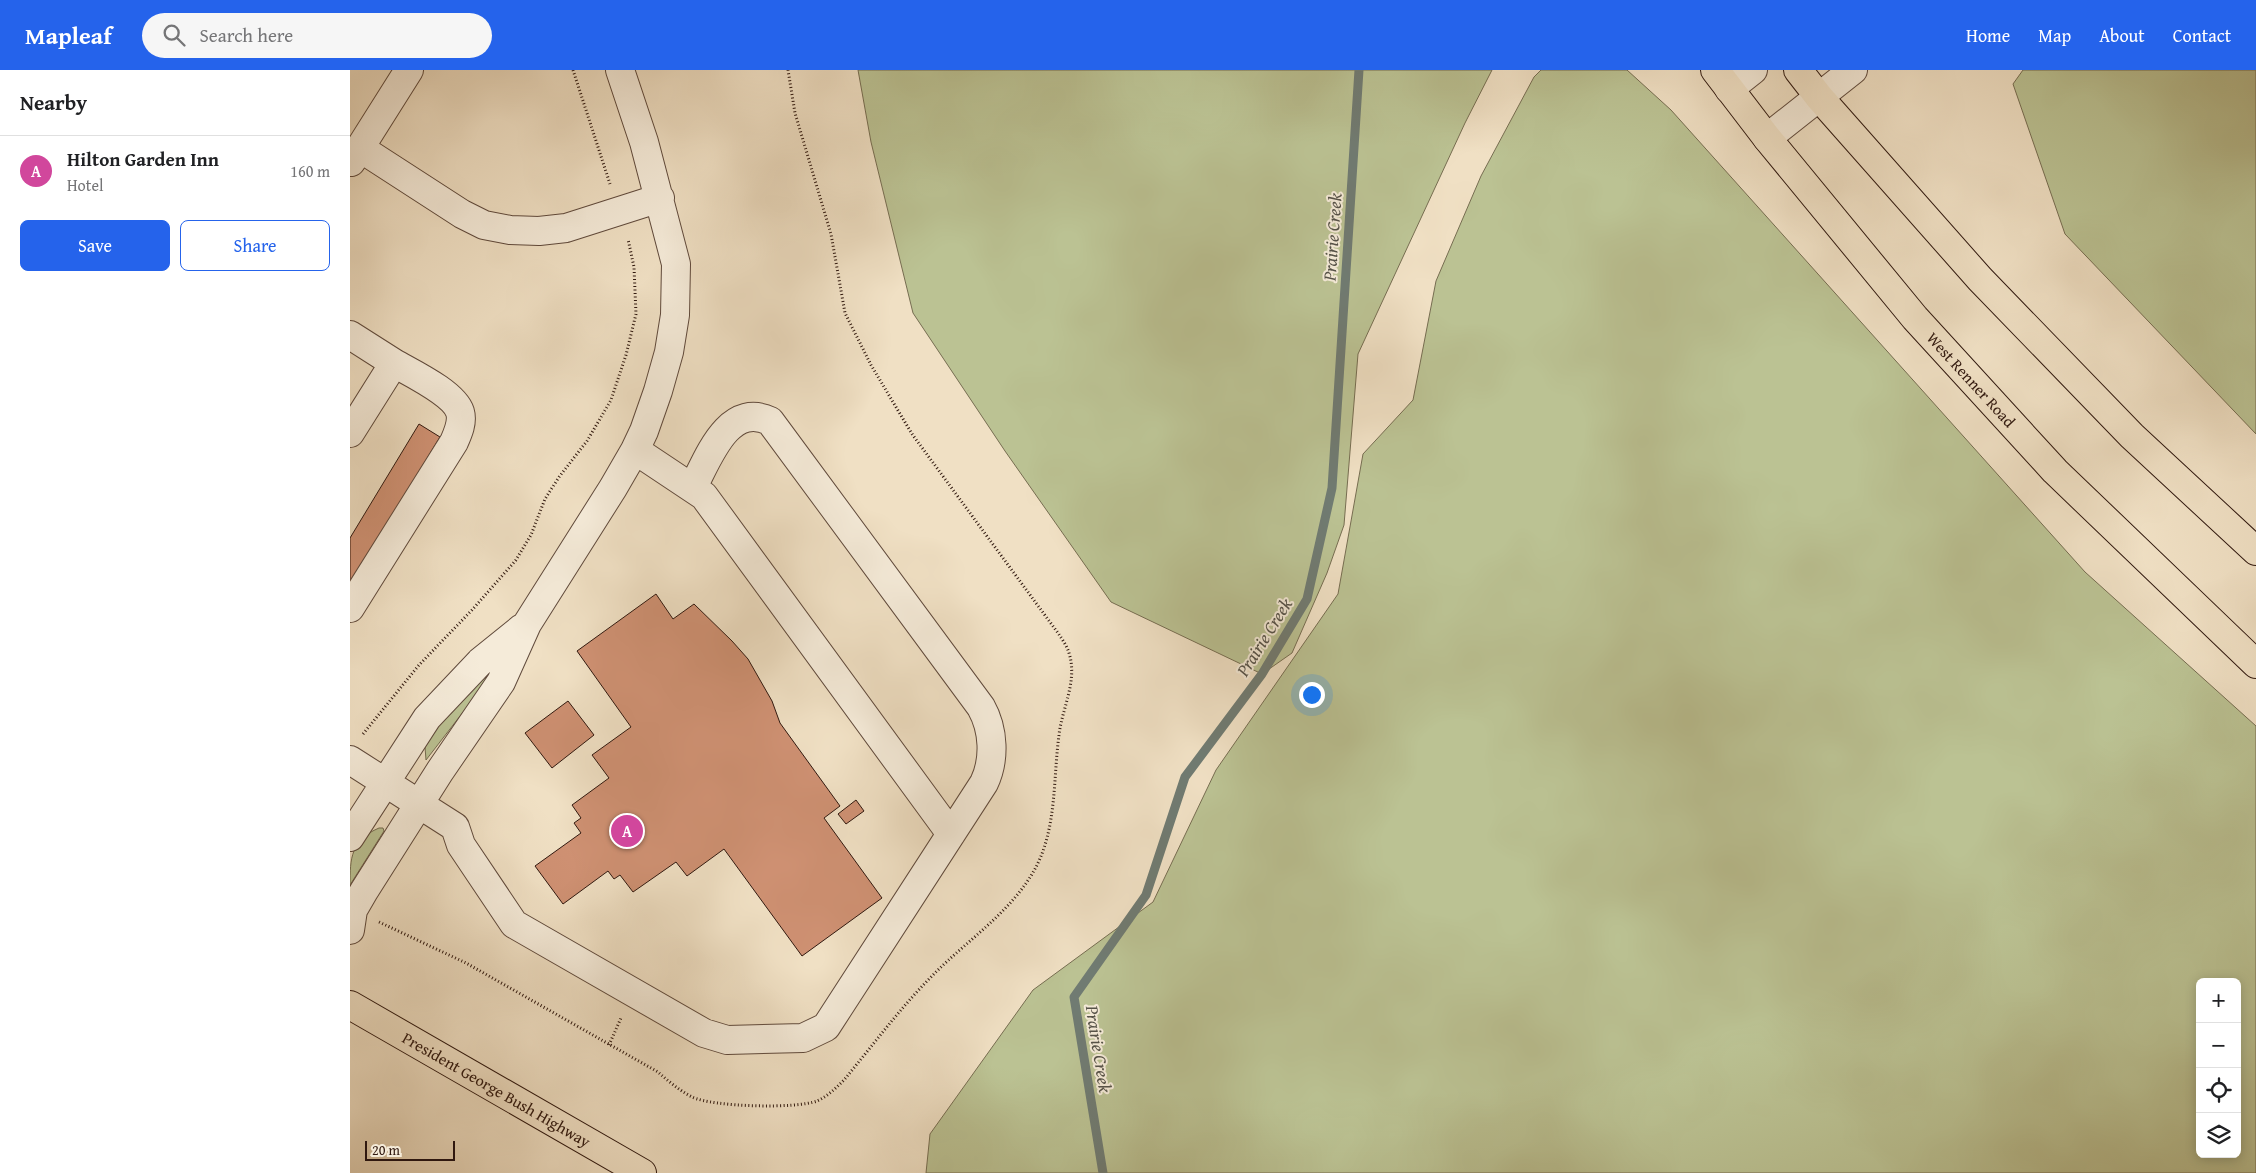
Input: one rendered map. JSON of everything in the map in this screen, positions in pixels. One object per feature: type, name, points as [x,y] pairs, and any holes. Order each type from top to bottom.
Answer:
[{"type":"main road","points":[[1798,70],[1819,97],[1980,279],[2132,436],[2256,551]]},
{"type":"main road","name":"West Renner Road","points":[[1722,80],[1767,138],[1915,318],[2055,471],[2256,664]]},
{"type":"main road","name":"President George Bush Highway","points":[[350,1005],[642,1173]]},
{"type":"street","points":[[409,70],[355,156],[462,214],[484,225],[510,230],[540,232],[566,228],[660,198]]},
{"type":"street","points":[[350,930],[357,903],[419,804],[500,682],[527,624],[613,488],[649,418],[663,377],[675,315],[676,264],[644,142],[620,70]]},
{"type":"street","points":[[1722,80],[1753,70]]},
{"type":"street","points":[[1767,138],[1853,70]]},
{"type":"street","points":[[350,335],[455,401],[461,413],[460,428],[454,442],[350,608]]},
{"type":"street","points":[[350,434],[394,363]]},
{"type":"street","points":[[355,749],[384,782],[455,828],[461,845],[514,924],[704,1033],[727,1040],[803,1038],[826,1027],[991,769],[989,720],[776,427],[762,417],[753,416],[741,418],[732,424],[722,435],[693,487]]},
{"type":"street","points":[[634,450],[704,496],[951,834]]},
{"type":"street","points":[[350,837],[418,730],[436,706],[480,662],[527,624]]},
{"type":"path","points":[[355,749],[419,665],[479,603],[516,560],[531,535],[545,499],[559,476],[587,441],[611,400],[626,355],[636,314],[634,267],[620,210],[573,70]]},
{"type":"path","points":[[378,921],[466,963],[658,1072],[693,1098],[716,1103],[758,1105],[798,1104],[817,1101]]},
{"type":"green space","points":[[858,70],[1492,70],[1465,123],[1358,354],[1344,525],[1327,573],[1292,653],[1262,674],[1111,602],[1005,451],[913,313],[871,142]]},
{"type":"green space","points":[[1541,70],[1627,70],[1671,110],[2085,572],[2256,726],[2256,1173],[926,1173],[930,1134],[1033,990],[1153,902],[1216,770],[1338,594],[1363,454],[1413,400],[1436,281],[1481,176],[1534,77]]},
{"type":"green space","points":[[2023,70],[2256,70],[2256,434],[2065,234],[2013,84]]},
{"type":"green space","points":[[486,673],[489,673],[491,676],[426,760],[425,747],[429,736]]},
{"type":"green space","points":[[379,828],[383,828],[384,831],[350,885],[354,851],[363,838]]},
{"type":"building","points":[[419,424],[440,437],[350,586],[350,538]]},
{"type":"building","points":[[656,594],[673,619],[694,604],[748,659],[772,701],[780,723],[840,806],[824,818],[882,898],[802,956],[724,849],[687,876],[676,862],[633,892],[620,875],[614,879],[608,871],[563,904],[535,866],[581,833],[574,823],[581,818],[572,805],[609,778],[592,755],[631,727],[577,651]]},
{"type":"building","points":[[568,701],[594,735],[552,768],[525,733]]},
{"type":"building","points":[[856,800],[864,811],[846,824],[838,814]]},
{"type":"waterway","name":"Prairie Creek","points":[[1103,1173],[1074,997],[1146,895],[1185,777],[1262,674],[1307,599],[1332,488],[1359,70]]},
{"type":"place","name":"Hilton Garden Inn","points":[[627,831]]}]
